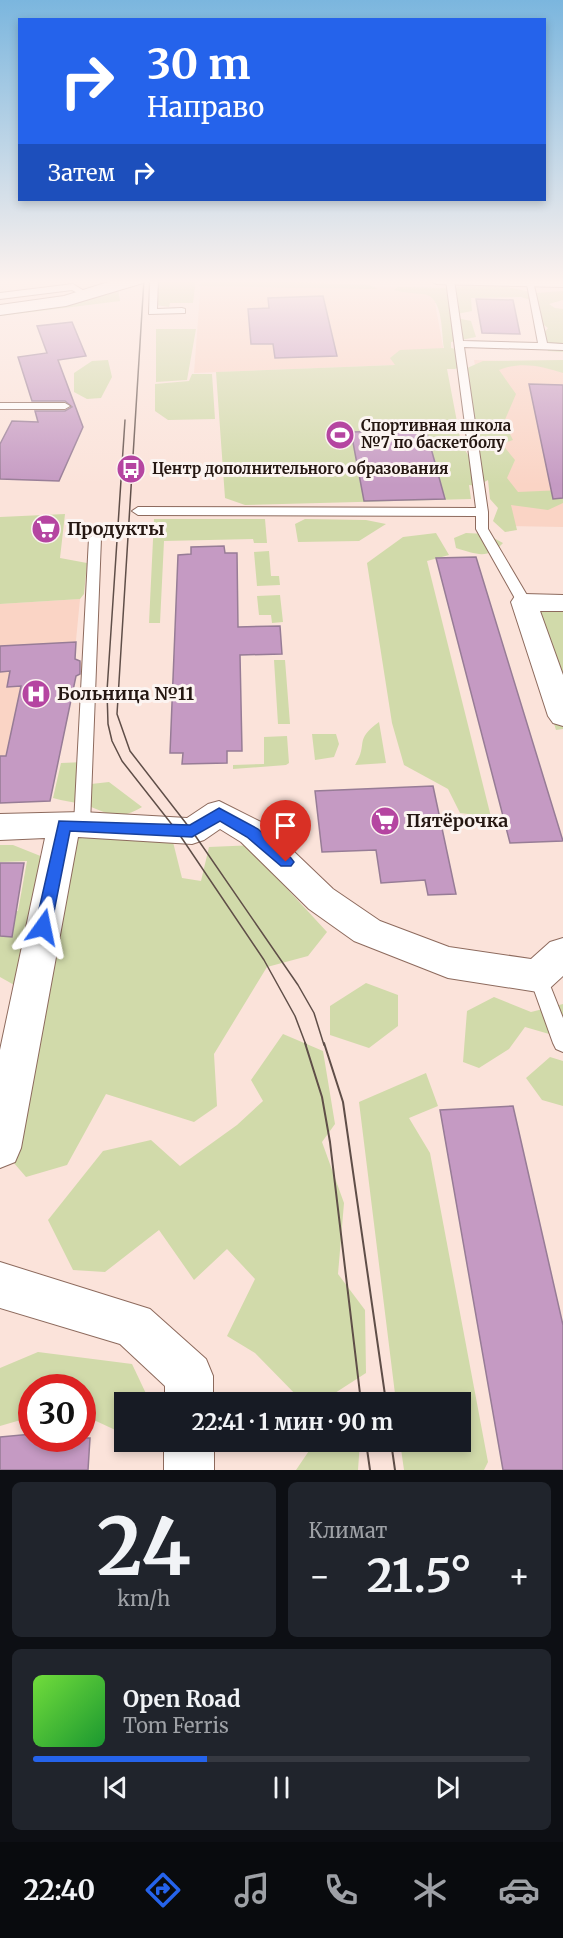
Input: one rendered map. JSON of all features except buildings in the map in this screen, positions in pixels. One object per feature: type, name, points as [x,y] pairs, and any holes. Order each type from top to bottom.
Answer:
[{"type":"street","points":[[563,603],[524,602],[563,716]]},
{"type":"street","points":[[0,827],[73,825],[192,831],[219,813],[253,833],[321,899],[367,931],[448,962],[538,976],[563,953]]},
{"type":"street","points":[[0,1148],[73,825]]},
{"type":"street","points":[[0,1285],[134,1325],[189,1376],[189,1392]]},
{"type":"street","points":[[189,1452],[189,1470]]},
{"type":"lane","points":[[459,348],[482,512],[482,529],[524,602]]},
{"type":"lane","points":[[0,406],[65,405]]},
{"type":"lane","points":[[138,512],[482,512]]},
{"type":"lane","points":[[73,825],[95,538]]},
{"type":"lane","points":[[538,976],[563,1043]]},
{"type":"shaded area","points":[[196,348],[443,348],[446,363],[194,373]]},
{"type":"shaded area","points":[[474,360],[563,363],[563,527],[507,526]]},
{"type":"shaded area","name":"Больница №11","points":[[80,599],[74,661],[84,663],[84,670],[74,675],[50,801],[0,803],[0,604]]},
{"type":"green space","points":[[156,348],[193,348],[187,380],[156,382]]},
{"type":"green space","name":"Спортивная школа №7 по баскетболу","points":[[444,348],[465,351],[466,364],[455,369],[447,369],[461,443],[468,455],[481,450],[465,369],[483,361],[563,360],[563,373],[531,366],[507,367],[499,370],[516,394],[504,422],[513,440],[502,444],[515,460],[507,478],[518,492],[563,490],[563,503],[548,510],[511,505],[517,530],[505,532],[493,521],[498,508],[490,499],[488,480],[477,486],[469,485],[471,499],[245,505],[225,498],[216,372],[395,365],[390,358],[400,350]]},
{"type":"green space","name":"Спортивная школа №7 по баскетболу","points":[[547,348],[563,348],[563,352],[548,351]]},
{"type":"green space","points":[[108,360],[112,377],[101,398],[87,399],[74,392],[74,373],[92,361]]},
{"type":"green space","points":[[192,374],[212,374],[215,419],[168,420],[155,411],[155,384],[189,381]]},
{"type":"green space","points":[[65,514],[60,558],[87,563],[84,594],[80,599],[0,604],[0,517]]},
{"type":"green space","points":[[154,519],[265,519],[267,543],[254,543],[253,539],[164,541],[160,623],[149,623]]},
{"type":"green space","points":[[305,519],[366,520],[386,524],[359,541],[298,542],[295,524]]},
{"type":"green space","points":[[436,533],[449,555],[427,561],[491,817],[460,813],[448,789],[404,765],[392,723],[367,563],[403,537]]},
{"type":"green space","points":[[466,533],[486,534],[503,543],[487,554],[476,554],[456,548],[454,538]]},
{"type":"green space","points":[[269,551],[271,576],[279,576],[280,585],[257,586],[254,552]]},
{"type":"green space","points":[[551,594],[563,598],[563,729],[556,730],[518,608]]},
{"type":"green space","points":[[280,595],[283,622],[272,623],[271,615],[259,615],[257,596]]},
{"type":"green space","points":[[274,660],[285,660],[290,724],[278,724]]},
{"type":"green space","points":[[379,722],[386,763],[355,765],[366,734]]},
{"type":"green space","points":[[312,734],[336,734],[339,744],[334,757],[315,760]]},
{"type":"green space","points":[[287,736],[289,763],[286,765],[233,769],[233,765],[264,764],[264,737]]},
{"type":"green space","points":[[85,762],[91,784],[109,782],[142,807],[119,816],[53,798],[61,763]]},
{"type":"green space","points":[[79,837],[173,842],[182,878],[201,881],[209,847],[259,845],[281,854],[279,880],[327,932],[308,956],[267,967],[214,1054],[217,1106],[194,1122],[106,1094],[67,1165],[26,1177],[1,1148],[16,986],[0,977],[0,913],[18,911],[27,861],[0,862],[0,845],[13,845],[53,861]]},
{"type":"green space","points":[[366,983],[398,995],[398,1026],[369,1048],[330,1035],[330,1006]]},
{"type":"green space","points":[[494,997],[531,1012],[563,1004],[563,1038],[525,1027],[509,1049],[479,1068],[463,1062],[467,1011]]},
{"type":"green space","points":[[283,1034],[323,1051],[335,1124],[322,1142],[344,1203],[338,1274],[365,1310],[366,1373],[337,1392],[293,1392],[255,1353],[227,1336],[255,1279],[227,1249],[194,1280],[159,1230],[105,1272],[73,1270],[48,1220],[103,1151],[151,1140],[180,1166],[237,1125],[263,1101],[251,1080]]},
{"type":"green space","points":[[550,1057],[563,1061],[563,1106],[542,1100],[526,1078]]},
{"type":"green space","points":[[426,1073],[438,1106],[409,1118],[430,1153],[488,1462],[484,1470],[404,1470],[401,1452],[471,1452],[471,1392],[395,1392],[359,1102]]},
{"type":"green space","points":[[38,1352],[132,1364],[145,1392],[114,1392],[114,1429],[96,1421],[96,1374],[18,1374],[18,1421],[0,1426],[0,1368]]},
{"type":"green space","points":[[308,1452],[359,1452],[358,1470],[296,1470]]},
{"type":"tram line","points":[[140,348],[117,714],[130,751],[192,831],[298,985],[314,1013],[324,1045]]},
{"type":"tram line","points":[[125,420],[107,691],[108,724],[112,741],[122,761],[177,831],[264,960],[295,1016],[306,1045]]},
{"type":"tram line","points":[[305,1043],[322,1097],[330,1142],[360,1392]]},
{"type":"tram line","points":[[324,1043],[343,1102],[385,1392]]},
{"type":"tram line","points":[[367,1452],[370,1470]]},
{"type":"tram line","points":[[392,1452],[395,1470]]},
{"type":"place","name":"Спортивная школа №7 по баскетболу","points":[[340,435]]},
{"type":"place","name":"Центр дополнительного образования","points":[[131,469]]},
{"type":"place","name":"Продукты","points":[[46,529]]},
{"type":"place","name":"Больница №11","points":[[36,694]]},
{"type":"place","name":"Пятёрочка","points":[[385,821]]},
{"type":"route","points":[[43,927],[64,825],[82,824],[192,831],[219,813],[253,833],[286,862]]}]
